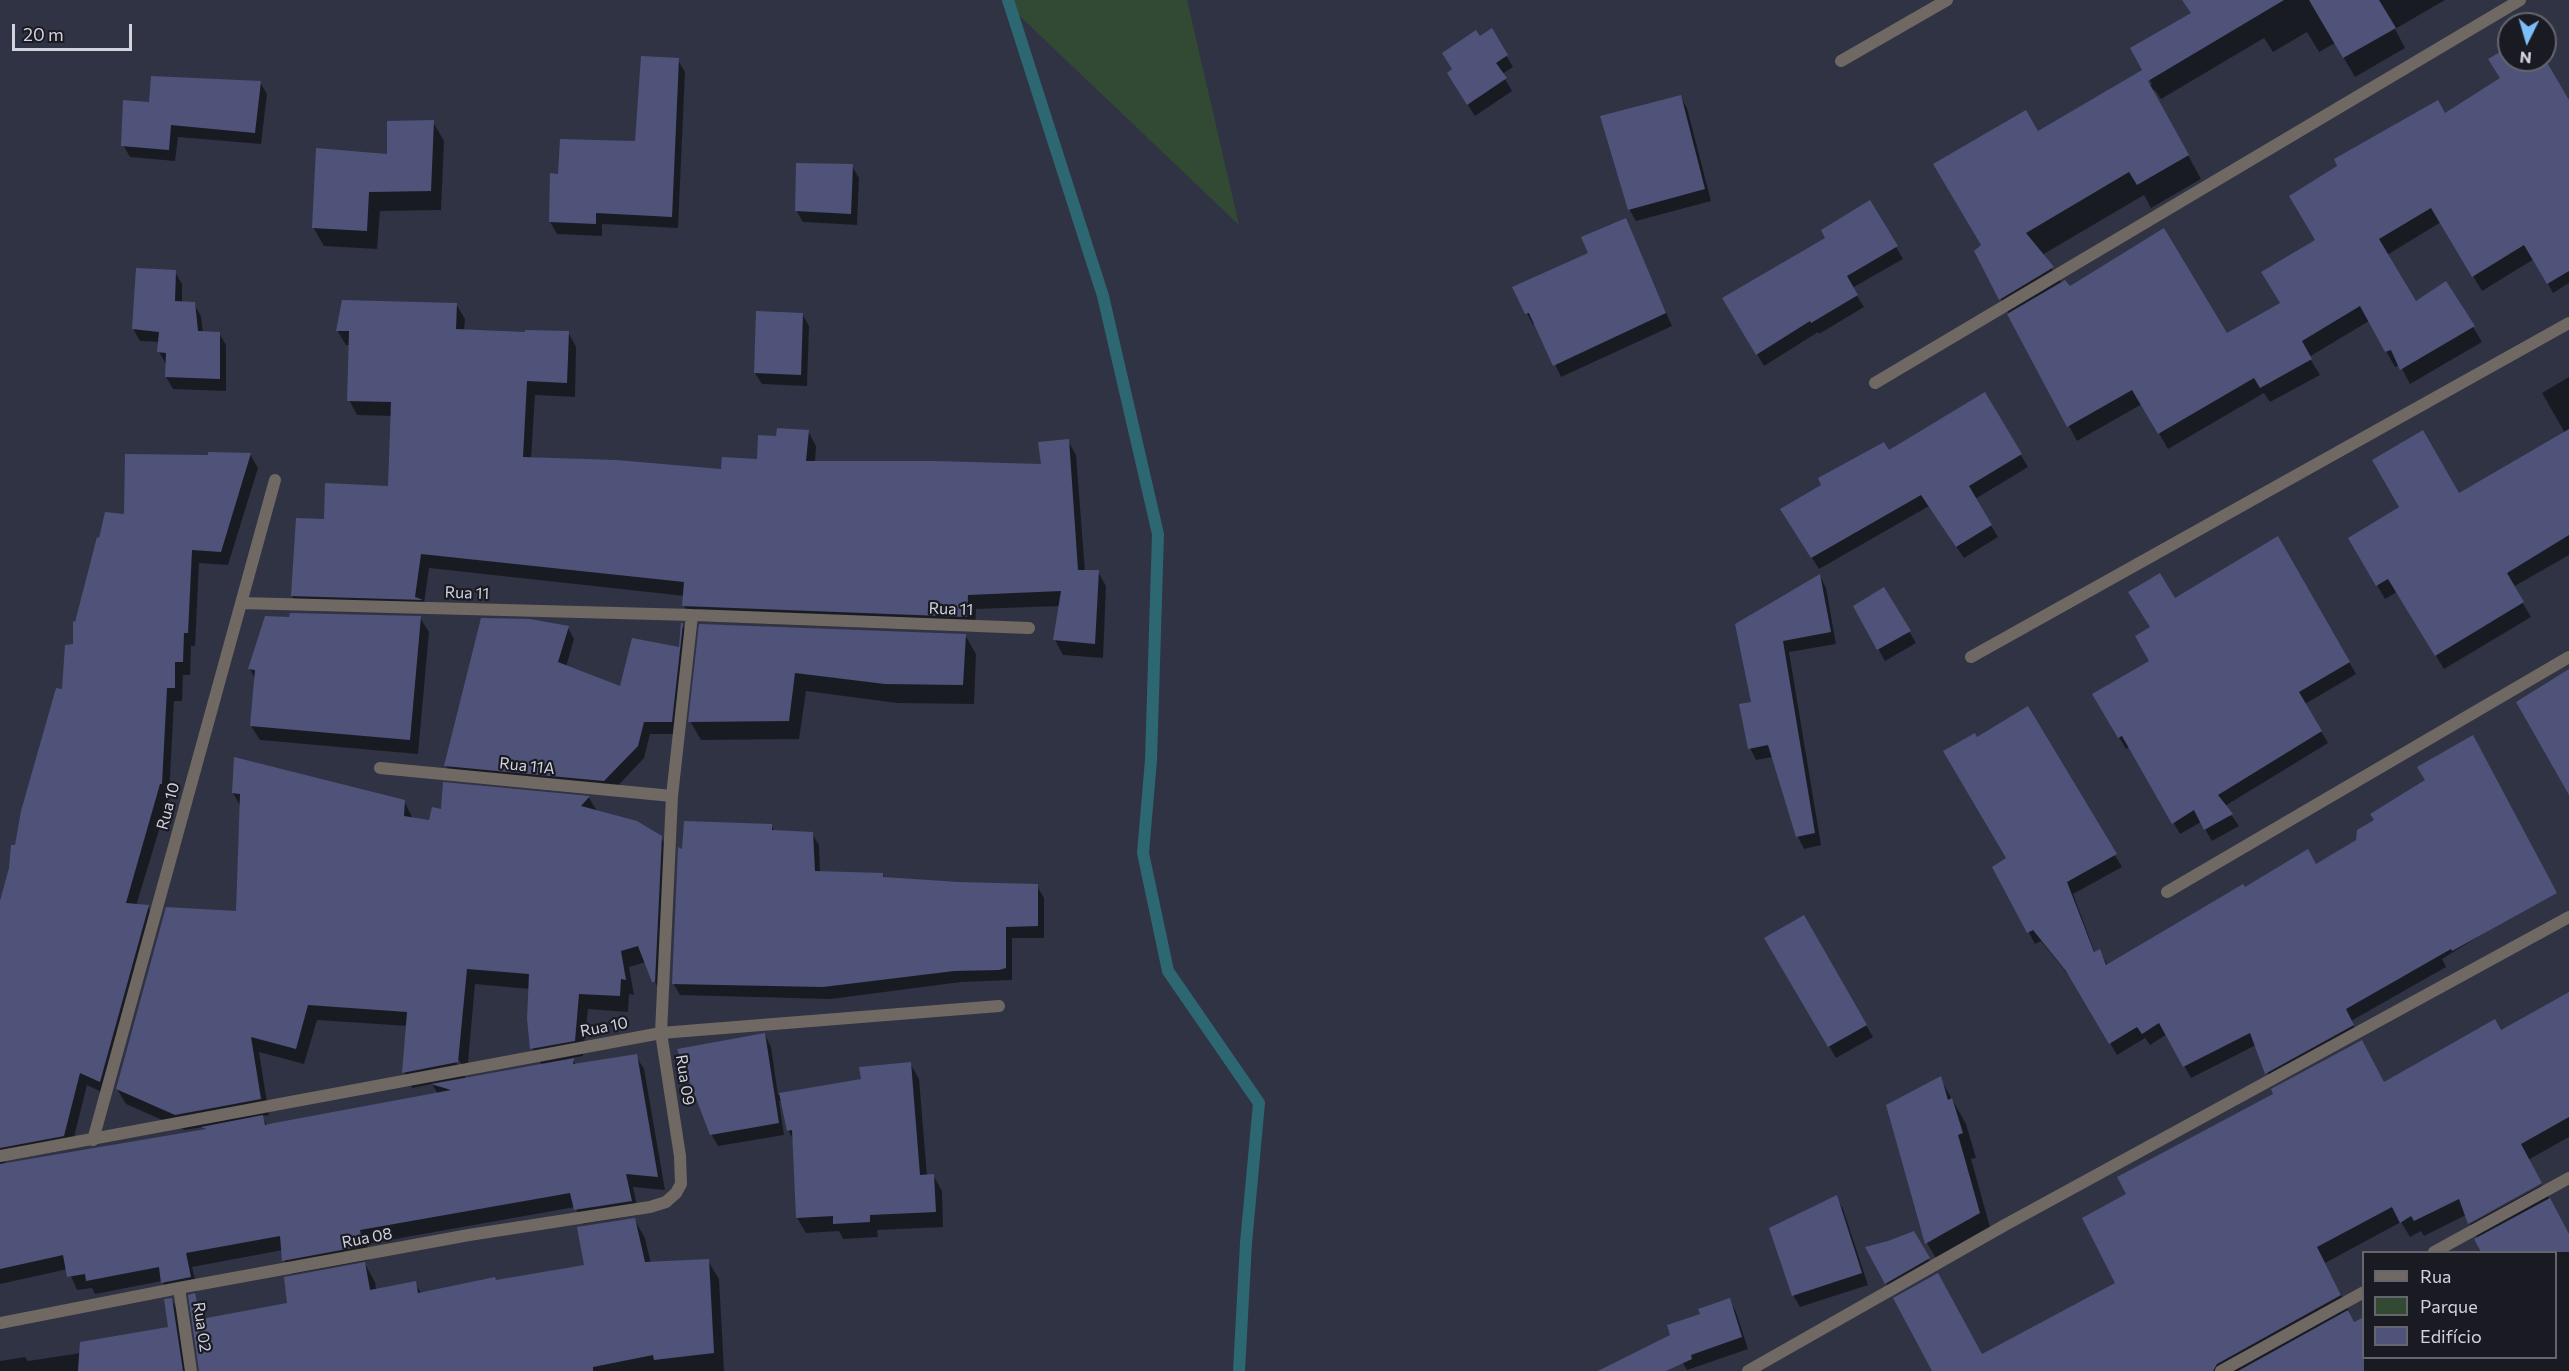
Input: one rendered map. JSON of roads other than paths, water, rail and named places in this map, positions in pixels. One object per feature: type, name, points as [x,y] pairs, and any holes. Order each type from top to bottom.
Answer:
[{"type":"street","points":[[1840,61],[1947,0]]},
{"type":"street","points":[[1875,383],[2520,0]]},
{"type":"street","points":[[1971,657],[2569,322]]},
{"type":"street","name":"Rua 10","points":[[93,1140],[275,480]]},
{"type":"street","name":"Rua 11","points":[[241,603],[692,615],[1029,628]]},
{"type":"street","points":[[661,1033],[672,796],[692,615]]},
{"type":"street","points":[[2167,892],[2569,657]]},
{"type":"street","name":"Rua 11A","points":[[380,768],[672,796]]},
{"type":"street","points":[[1748,1371],[2005,1225],[2569,917]]},
{"type":"street","name":"Rua 10","points":[[0,1156],[661,1033],[999,1006]]},
{"type":"street","name":"Rua 09","points":[[661,1033],[677,1133]]},
{"type":"street","name":"Rua 08","points":[[0,1323],[491,1231],[650,1207],[666,1202],[676,1193],[681,1184],[677,1133]]},
{"type":"street","points":[[2436,1251],[2569,1178]]},
{"type":"street","name":"Rua 02","points":[[179,1288],[191,1371]]},
{"type":"street","points":[[2221,1371],[2362,1293]]},
{"type":"waterway","points":[[1008,0],[1103,296],[1158,534],[1151,760],[1143,853],[1168,971],[1259,1103],[1246,1243],[1239,1371]]}]
